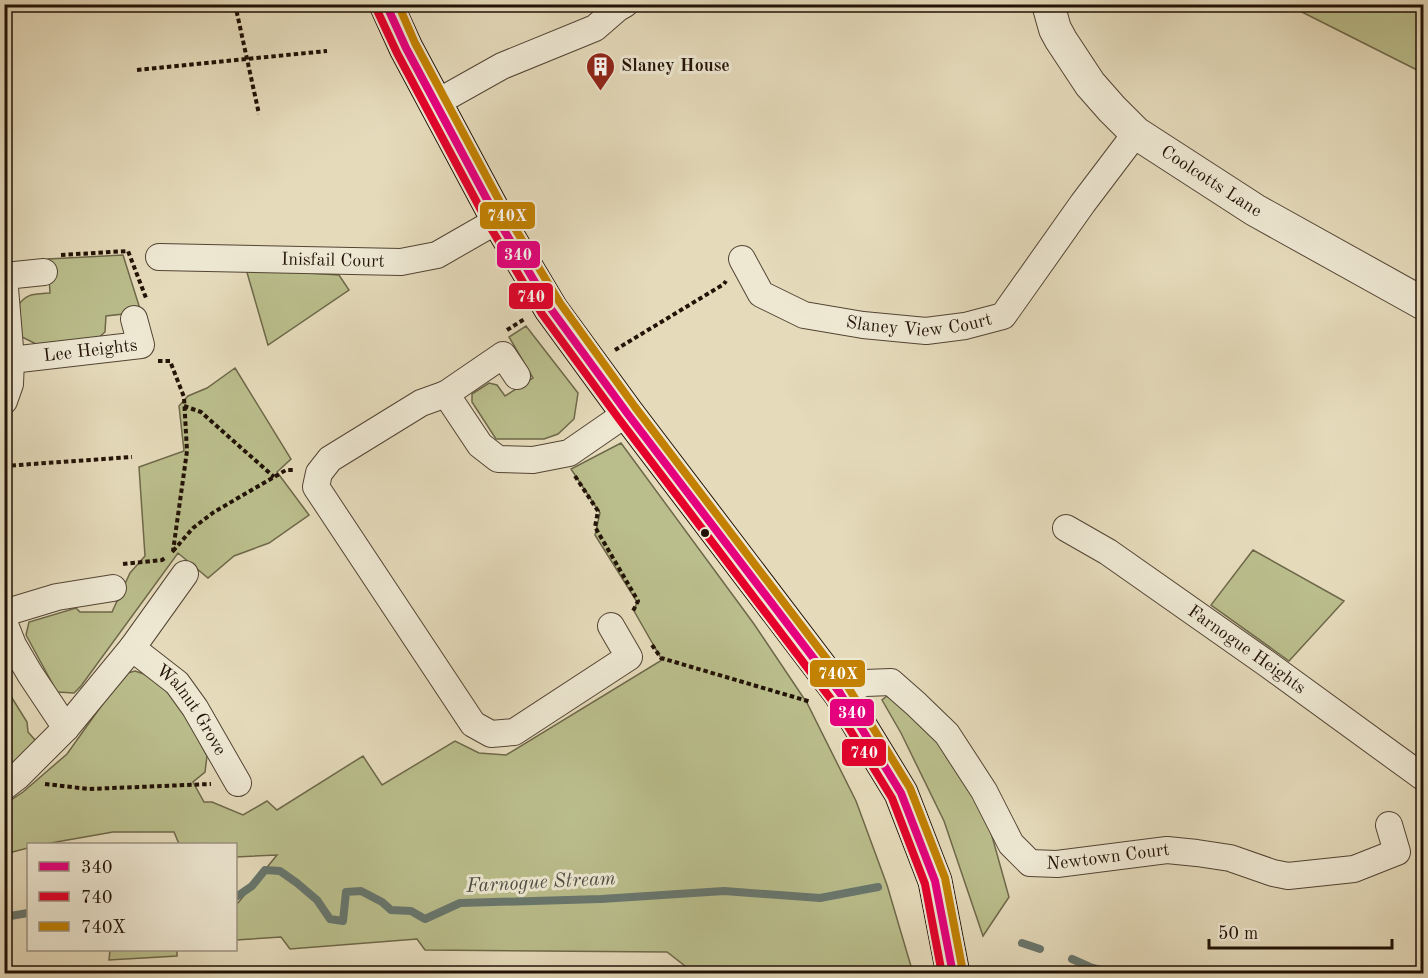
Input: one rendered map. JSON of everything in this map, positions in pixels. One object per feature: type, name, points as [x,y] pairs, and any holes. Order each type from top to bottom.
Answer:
[{"type":"main road","points":[[386,4],[406,48],[498,220],[551,309],[627,413],[840,693],[901,793],[935,881],[953,974]]},
{"type":"street","points":[[436,103],[502,66],[595,28],[625,4]]},
{"type":"street","name":"Coolcotts Lane","points":[[1048,4],[1055,29],[1090,84],[1136,133],[1255,210],[1424,304]]},
{"type":"street","name":"Slaney View Court","points":[[742,259],[761,294],[804,315],[863,326],[926,331],[965,326],[1003,316],[1136,133]]},
{"type":"street","name":"Inisfail Court","points":[[159,257],[401,262],[437,255],[498,220]]},
{"type":"street","points":[[4,401],[10,384],[11,360],[5,276],[44,272]]},
{"type":"street","name":"Lee Heights","points":[[11,360],[141,345],[141,312]]},
{"type":"street","points":[[517,376],[503,355],[446,394],[421,403],[330,459],[319,472],[316,487],[473,724],[490,734],[513,732],[629,657],[611,626]]},
{"type":"street","points":[[446,394],[480,444],[498,459],[532,460],[569,453],[627,413]]},
{"type":"street","name":"Farnogue Heights","points":[[1065,528],[1108,552],[1424,778]]},
{"type":"street","points":[[4,787],[27,768],[66,728],[132,648],[185,574]]},
{"type":"street","points":[[4,613],[57,597],[113,588]]},
{"type":"street","points":[[4,622],[13,645],[66,728]]},
{"type":"street","name":"Walnut Grove","points":[[132,648],[177,683],[195,708],[238,783]]},
{"type":"street","name":"Newtown Court","points":[[840,693],[865,683],[891,682],[916,704],[947,734],[984,791],[1011,844],[1030,863],[1056,864],[1167,850],[1230,858],[1288,876],[1354,869],[1397,852],[1389,825]]},
{"type":"path","points":[[235,4],[260,114]]},
{"type":"path","points":[[137,70],[327,51]]},
{"type":"path","points":[[44,272],[43,256],[128,251],[141,312]]},
{"type":"path","points":[[592,364],[724,284],[742,259]]},
{"type":"path","points":[[141,345],[148,362],[170,361]]},
{"type":"path","points":[[166,352],[184,397],[187,451],[172,551]]},
{"type":"path","points":[[184,406],[201,412],[274,477]]},
{"type":"path","points":[[569,453],[570,469],[598,511],[595,527],[638,601],[632,612],[638,621]]},
{"type":"path","points":[[4,466],[132,457]]},
{"type":"path","points":[[113,588],[112,565],[162,560],[193,528],[214,512],[286,470],[319,472]]},
{"type":"path","points":[[649,639],[661,657],[813,703],[840,693]]},
{"type":"path","points":[[27,768],[45,784],[89,789],[238,783]]},
{"type":"green space","points":[[1288,5],[1423,5],[1423,73]]},
{"type":"green space","points":[[123,255],[141,312],[106,316],[105,332],[96,340],[38,345],[22,337],[17,307],[27,297],[50,293],[48,259]]},
{"type":"green space","points":[[246,269],[339,275],[349,290],[268,345]]},
{"type":"green space","points":[[526,326],[578,393],[574,419],[558,434],[544,439],[496,439],[472,402],[472,394],[489,383],[497,385],[505,396],[533,378],[509,337]]},
{"type":"green space","points":[[235,368],[291,459],[277,472],[309,515],[269,543],[234,556],[208,578],[178,553],[81,686],[74,693],[57,692],[26,635],[29,622],[76,608],[80,612],[112,612],[130,573],[145,556],[139,467],[184,451],[179,406],[188,396],[207,388]]},
{"type":"green space","points":[[621,443],[754,624],[807,703],[856,801],[887,885],[913,973],[760,974],[689,969],[667,952],[425,950],[417,939],[290,949],[281,937],[237,940],[237,904],[277,855],[237,857],[237,843],[179,843],[174,832],[113,832],[51,843],[27,843],[27,848],[5,854],[5,804],[23,792],[67,754],[124,674],[135,671],[144,674],[162,686],[182,708],[207,756],[205,772],[193,782],[204,802],[212,802],[243,815],[267,801],[277,810],[363,756],[382,785],[455,741],[479,753],[506,755],[662,660],[634,611],[637,602],[595,535],[600,513],[571,469]]},
{"type":"green space","points":[[1253,550],[1344,601],[1289,661],[1211,605]]},
{"type":"green space","points":[[4,685],[27,722],[28,732],[36,741],[5,770]]},
{"type":"green space","points":[[887,696],[905,707],[934,734],[967,782],[990,829],[1009,897],[983,936],[944,821],[901,733],[882,700]]},
{"type":"green space","points":[[110,951],[177,951],[177,956],[109,960]]},
{"type":"waterway","name":"Farnogue Stream","points":[[237,896],[252,886],[265,870],[280,871],[317,900],[330,919],[343,921],[346,892],[361,891],[382,902],[391,910],[411,911],[425,919],[460,903],[601,899],[724,891],[820,898],[878,887]]},
{"type":"waterway","name":"Farnogue Stream","points":[[4,917],[27,913]]},
{"type":"waterway","name":"Farnogue Stream","points":[[1022,943],[1040,949]]},
{"type":"waterway","name":"Farnogue Stream","points":[[1072,959],[1090,967],[1117,974]]},
{"type":"transit line","name":"340","points":[[386,4],[406,48],[498,220],[551,309],[627,413],[840,693],[901,793],[935,881],[953,974]]},
{"type":"transit line","name":"740X","points":[[398,4],[415,43],[507,215],[560,303],[635,407],[848,687],[910,788],[945,878],[963,972]]},
{"type":"transit line","name":"740","points":[[376,8],[397,53],[489,225],[542,314],[831,699],[892,798],[925,884],[942,974]]},
{"type":"place","name":"Slaney House","points":[[600,92]]}]
